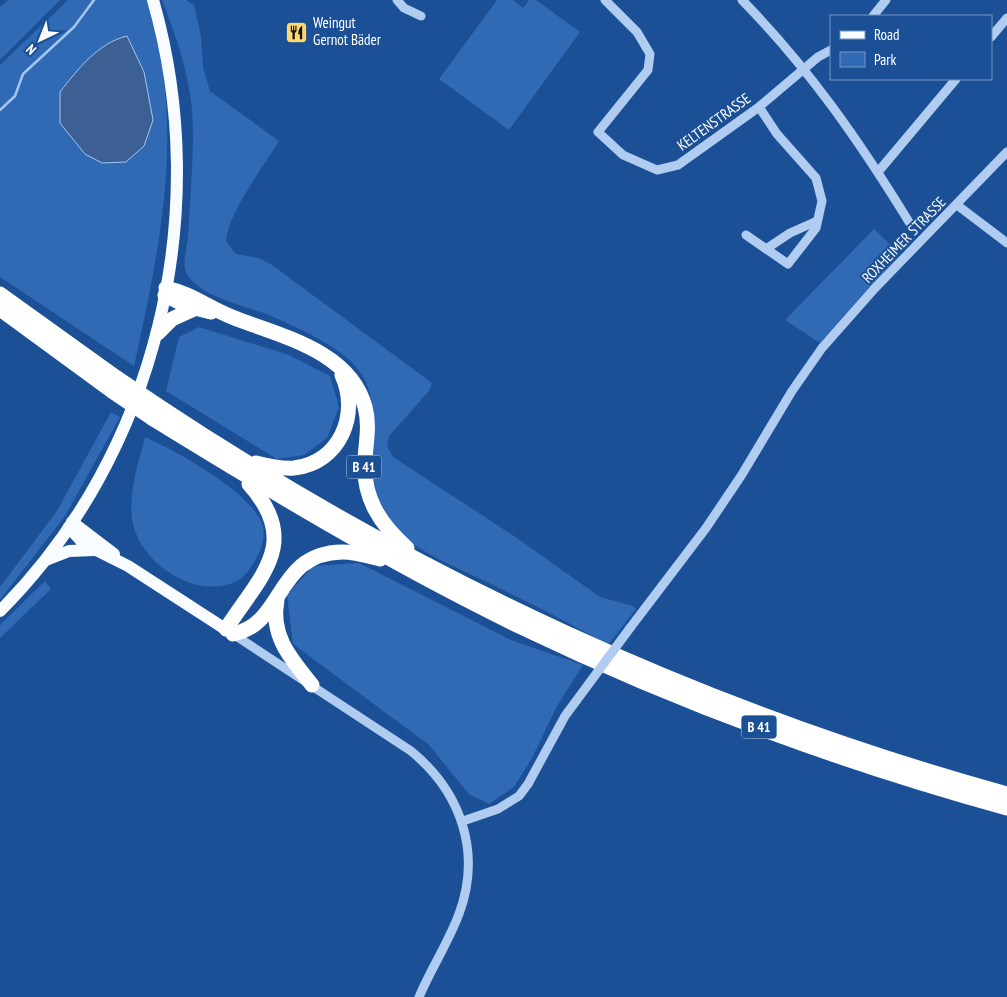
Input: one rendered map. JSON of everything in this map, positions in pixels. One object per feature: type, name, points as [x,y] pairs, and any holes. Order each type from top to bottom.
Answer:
[{"type":"highway","points":[[166,291],[194,309],[230,316]]},
{"type":"highway","points":[[166,291],[186,294],[230,316],[305,346],[330,360]]},
{"type":"highway","name":"B 41","points":[[0,294],[114,385]]},
{"type":"highway","name":"B 41","points":[[0,309],[155,412],[394,562],[519,626],[670,692],[852,761],[1007,808]]},
{"type":"highway","points":[[158,333],[172,319],[194,309]]},
{"type":"highway","name":"B 41","points":[[241,467],[295,468],[313,462],[335,445],[348,420],[349,402],[346,383],[330,360]]},
{"type":"highway","name":"B 41","points":[[330,360],[351,379],[364,404],[368,433],[364,475],[375,511],[393,535],[427,565]]},
{"type":"highway","name":"B 41","points":[[241,467],[427,565],[550,625],[679,681],[858,748],[1007,794]]},
{"type":"highway","name":"B 41","points":[[229,632],[266,569],[272,555],[275,540],[273,521],[266,505],[241,467]]},
{"type":"highway","name":"B 41","points":[[229,632],[247,631],[259,623],[294,572],[309,561],[325,555],[350,553],[394,562]]},
{"type":"highway","name":"B 41","points":[[279,593],[276,614],[279,636],[289,657],[312,685]]},
{"type":"main road","points":[[0,611],[46,560],[114,452],[142,385],[158,333],[173,245],[178,147],[175,104],[167,53],[155,6]]},
{"type":"main road","points":[[70,524],[79,539],[96,551],[128,566]]},
{"type":"main road","points":[[70,524],[128,566],[229,632]]},
{"type":"main road","points":[[46,560],[69,551],[96,551]]},
{"type":"street","points":[[397,0],[404,8],[421,16]]},
{"type":"street","name":"KELTENSTRASSE","points":[[605,0],[637,32],[650,54],[648,70],[598,132],[623,155],[657,170],[678,165],[759,107],[818,57],[830,51]]},
{"type":"street","points":[[742,0],[804,69],[842,118],[908,222]]},
{"type":"street","points":[[875,15],[886,0]]},
{"type":"street","points":[[992,36],[1007,18]]},
{"type":"street","points":[[878,172],[955,80]]},
{"type":"street","points":[[746,235],[788,264],[816,228],[822,201],[816,178],[777,134],[759,107]]},
{"type":"street","name":"ROXHEIMER STRASSE","points":[[463,822],[498,809],[519,796],[528,784],[565,716],[706,528],[741,476],[792,390],[822,348],[875,288],[1007,152]]},
{"type":"street","points":[[957,205],[1007,243]]},
{"type":"street","points":[[766,249],[790,233],[817,221]]},
{"type":"street","points":[[229,632],[420,758],[444,785],[463,822],[468,855],[464,897],[453,927],[419,997]]},
{"type":"green space","points":[[8,0],[60,0],[0,60],[0,7]]},
{"type":"green space","points":[[68,0],[147,0],[159,48],[165,88],[167,128],[163,208],[151,287],[134,366],[0,277],[0,65]]},
{"type":"green space","points":[[162,0],[186,0],[194,5],[201,36],[203,67],[210,91],[279,141],[256,176],[233,217],[226,241],[236,254],[259,258],[272,265],[432,383],[429,391],[389,436],[387,446],[393,457],[514,536],[600,597],[633,606],[636,609],[608,645],[579,628],[432,556],[405,538],[384,516],[375,497],[371,477],[373,414],[370,394],[362,375],[346,357],[320,339],[271,316],[224,300],[192,281],[184,265],[188,237],[191,184],[192,113],[184,64]]},
{"type":"green space","points":[[497,0],[513,0],[523,8],[529,0],[536,0],[580,32],[509,130],[439,79]]},
{"type":"green space","points":[[874,229],[900,254],[820,343],[785,320]]},
{"type":"green space","points":[[199,327],[289,355],[330,376],[339,407],[327,438],[304,455],[277,459],[166,391],[179,337]]},
{"type":"green space","points":[[111,412],[120,417],[65,516],[0,600],[0,587],[57,511]]},
{"type":"green space","points":[[145,437],[211,473],[243,498],[255,511],[263,528],[262,545],[250,568],[239,580],[219,586],[202,586],[186,581],[156,563],[145,550],[136,535],[131,508],[135,477]]},
{"type":"green space","points":[[359,563],[511,640],[583,665],[557,706],[532,758],[514,787],[489,804],[469,794],[429,745],[293,644],[287,595],[313,566]]},
{"type":"green space","points":[[45,581],[51,589],[0,638],[0,625]]},
{"type":"shaded area","points":[[127,36],[144,72],[153,120],[144,146],[126,162],[102,163],[85,154],[60,123],[60,92],[89,58],[107,44]]},
{"type":"waterway","points":[[0,110],[15,96],[23,74],[74,27],[94,0]]},
{"type":"place","name":"Weingut Gernot Bäder","points":[[297,32]]}]
